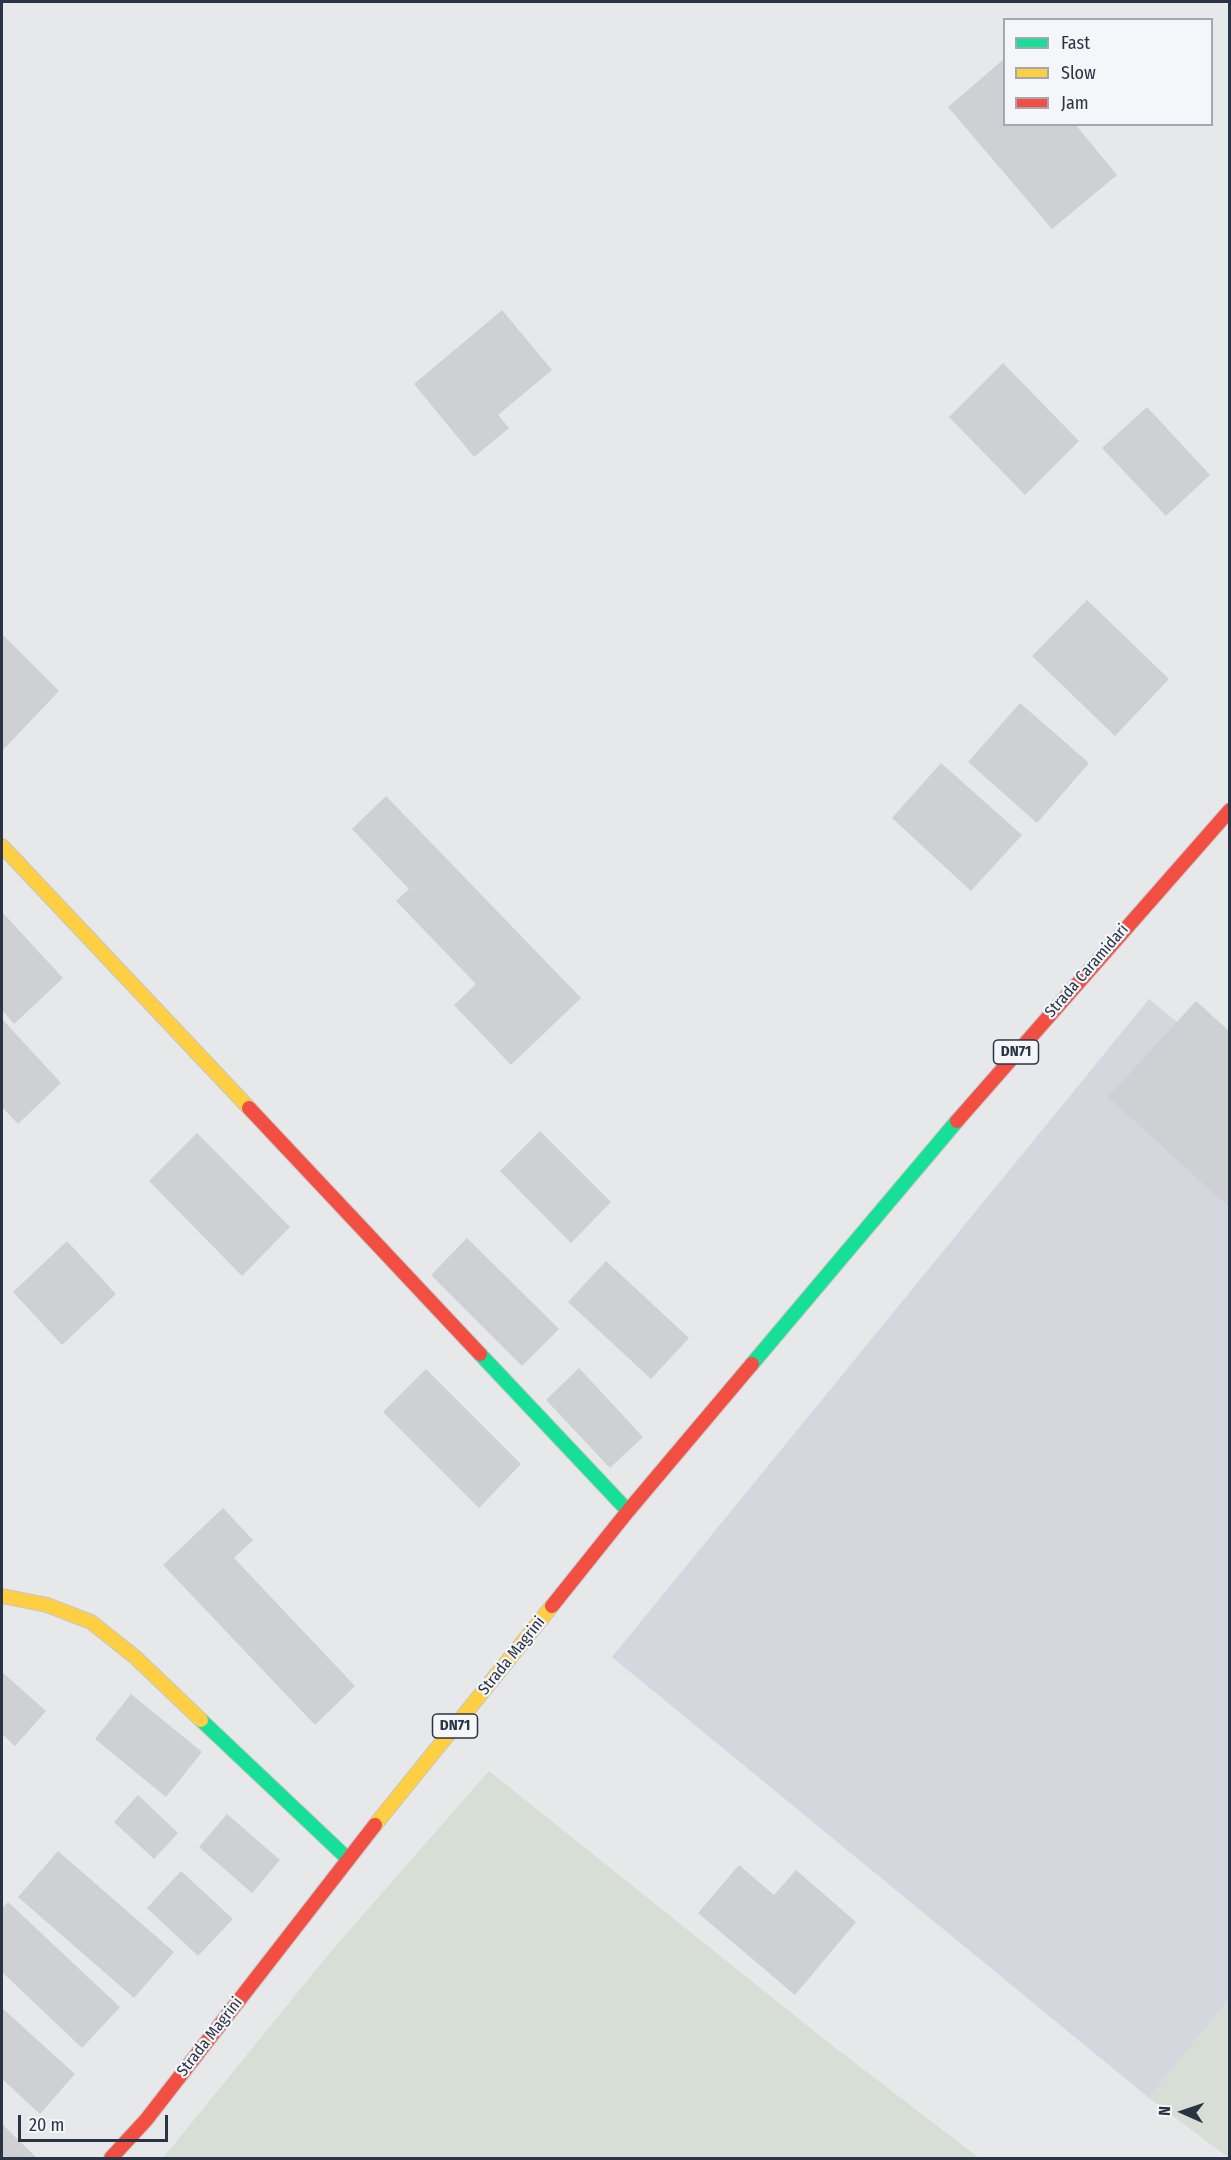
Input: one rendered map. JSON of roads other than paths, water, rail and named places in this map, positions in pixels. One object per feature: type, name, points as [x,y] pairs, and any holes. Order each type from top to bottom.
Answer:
[{"type":"main road","name":"Strada Caramidari","points":[[807,1298],[987,1086],[1230,810]]},
{"type":"main road","points":[[2,846],[628,1511]]},
{"type":"main road","name":"Strada Magrini","points":[[111,2158],[146,2120],[348,1859],[628,1511],[807,1298]]},
{"type":"main road","points":[[2,1596],[47,1605],[91,1622],[135,1657],[348,1859]]}]
